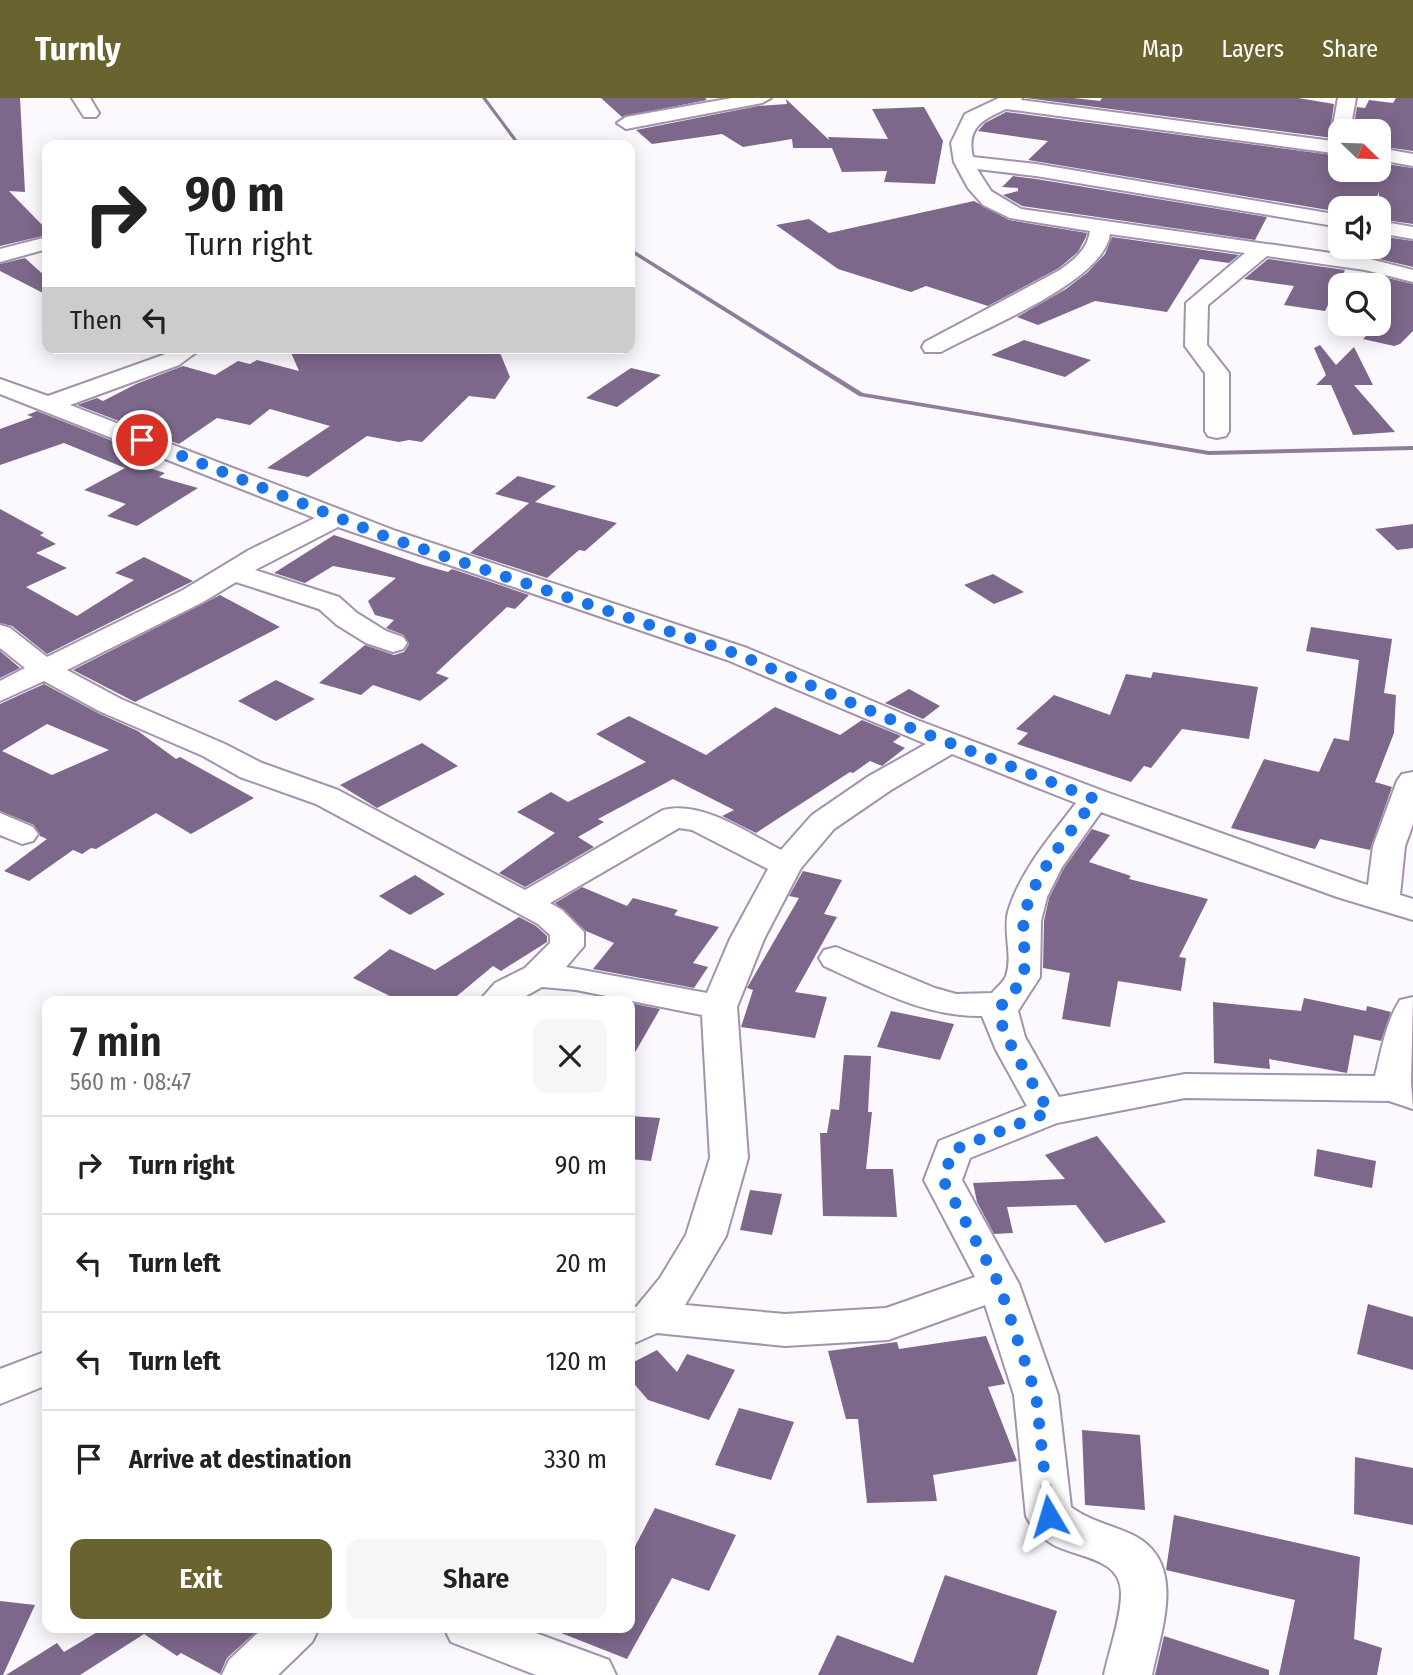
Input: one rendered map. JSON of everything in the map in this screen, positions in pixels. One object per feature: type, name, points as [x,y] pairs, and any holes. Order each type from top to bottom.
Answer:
[{"type":"street","points":[[626,123],[762,98]]},
{"type":"street","points":[[1341,119],[1343,99]]},
{"type":"street","points":[[1328,139],[1170,126],[1008,100],[972,118],[960,143],[970,180],[993,205],[1017,214],[1264,248],[1366,264],[1413,276]]},
{"type":"street","points":[[1170,126],[1178,107]]},
{"type":"street","points":[[1391,156],[1413,160]]},
{"type":"street","points":[[964,162],[1036,170],[1328,219]]},
{"type":"street","points":[[933,347],[953,334],[1012,308],[1078,267],[1097,246],[1101,225]]},
{"type":"street","points":[[1391,229],[1413,233]]},
{"type":"street","points":[[0,257],[42,244]]},
{"type":"street","points":[[1217,430],[1217,373],[1196,346],[1197,303],[1264,248]]},
{"type":"street","points":[[50,404],[181,354]]},
{"type":"street","points":[[0,386],[387,537],[737,654],[950,743],[1095,799],[1398,905],[1389,846],[1413,781]]},
{"type":"street","points":[[0,691],[193,596],[337,517]]},
{"type":"street","points":[[233,572],[329,603],[347,619],[376,637],[393,643]]},
{"type":"street","points":[[0,634],[45,670],[110,705],[214,750],[251,770],[327,797],[550,918],[566,932],[567,946],[537,976],[502,996]]},
{"type":"street","points":[[641,1323],[706,1236],[729,1158],[719,1007],[747,939],[786,865],[824,822],[880,783],[950,743]]},
{"type":"street","points":[[1049,1112],[1008,1036],[1000,1017],[1001,1004],[1020,985],[1023,975],[1025,913],[1047,864],[1095,799]]},
{"type":"street","points":[[526,903],[674,817],[702,823],[786,865]]},
{"type":"street","points":[[835,958],[924,997],[956,1005],[1001,1004]]},
{"type":"street","points":[[537,976],[576,979],[719,1007]]},
{"type":"street","points":[[1128,1675],[1144,1595],[1141,1569],[1119,1550],[1069,1531],[1049,1516],[1036,1395],[999,1284],[943,1180],[947,1163],[953,1150],[1049,1112],[1185,1086],[1402,1093],[1400,1045],[1413,1008]]},
{"type":"street","points":[[641,1323],[785,1330],[888,1324],[999,1284]]},
{"type":"street","points":[[0,1387],[42,1369]]},
{"type":"street","points":[[246,1675],[290,1633]]},
{"type":"street","points":[[481,1633],[592,1675]]},
{"type":"building","points":[[0,98],[20,98],[25,192],[9,191],[42,225],[42,236],[0,246]]},
{"type":"building","points":[[601,98],[705,98],[707,100],[622,117]]},
{"type":"building","points":[[1026,98],[1100,101],[1102,98],[1298,98],[1334,104],[1332,119],[1328,119],[1328,137]]},
{"type":"building","points":[[1396,98],[1413,98],[1413,151],[1391,148],[1391,119],[1355,119],[1357,107],[1365,108],[1369,100],[1393,103]]},
{"type":"building","points":[[786,99],[829,140],[828,137],[888,139],[872,109],[924,107],[943,141],[935,184],[884,182],[887,171],[842,172],[832,148],[793,148],[792,139],[743,147],[722,134],[652,144],[636,130],[758,106],[787,104]]},
{"type":"building","points":[[1006,112],[1328,154],[1328,182],[1391,182],[1391,165],[1413,168],[1413,224],[1391,221],[1391,196],[1379,196],[1379,192],[1377,196],[1328,196],[1328,210],[1028,160],[1048,141],[978,131],[985,123]]},
{"type":"building","points":[[1013,176],[1267,217],[1255,240],[1022,206],[1003,195],[1018,191],[1018,188],[1002,187]]},
{"type":"building","points":[[974,201],[1009,220],[1087,233],[1086,237],[1078,252],[1059,268],[988,306],[926,286],[911,292],[838,269],[776,225],[809,219],[829,233]]},
{"type":"building","points":[[1112,237],[1239,255],[1229,263],[1200,259],[1167,312],[1095,301],[1038,325],[1017,317],[1066,289],[1088,272],[1105,254]]},
{"type":"building","points":[[1391,238],[1413,241],[1413,267],[1379,259],[1391,259]]},
{"type":"building","points":[[25,258],[42,273],[42,292],[0,271],[0,264]]},
{"type":"building","points":[[1268,259],[1345,270],[1344,273],[1328,273],[1328,305],[1325,311],[1284,305],[1294,286],[1244,279]]},
{"type":"building","points":[[1391,279],[1413,284],[1413,331],[1400,344],[1394,346],[1363,339],[1366,336],[1391,336]]},
{"type":"building","points":[[1024,340],[1091,360],[1065,377],[991,355]]},
{"type":"building","points":[[1320,345],[1336,365],[1354,347],[1373,385],[1354,385],[1395,432],[1353,435],[1331,385],[1316,385],[1326,375],[1314,348]]},
{"type":"building","points":[[292,354],[500,354],[510,377],[495,399],[469,396],[422,442],[399,442],[367,436],[308,477],[267,468],[330,426],[270,409],[250,425],[217,418],[179,444],[77,405],[97,398],[103,401],[136,384],[183,366],[215,375],[238,361],[250,364],[257,360],[299,371]]},
{"type":"building","points":[[631,368],[661,375],[617,407],[586,398]]},
{"type":"building","points":[[37,411],[158,459],[146,467],[165,473],[159,477],[198,488],[137,526],[107,516],[126,504],[84,490],[125,468],[64,443],[0,465],[0,429],[33,417],[27,415]]},
{"type":"building","points":[[518,476],[556,486],[535,502],[617,523],[585,551],[579,550],[547,578],[470,553],[529,503],[495,494]]},
{"type":"building","points":[[0,509],[44,533],[40,535],[56,544],[36,553],[67,568],[26,587],[77,616],[134,580],[115,573],[144,557],[193,581],[47,654],[12,626],[0,623]]},
{"type":"building","points":[[1413,524],[1413,548],[1397,550],[1375,529]]},
{"type":"building","points":[[334,535],[423,565],[448,572],[452,569],[529,595],[515,609],[507,607],[436,673],[449,678],[420,701],[373,685],[361,695],[319,683],[365,645],[394,655],[404,652],[409,644],[404,635],[386,628],[394,620],[375,615],[368,601],[396,578],[333,566],[305,583],[274,573]]},
{"type":"building","points":[[993,574],[1024,592],[994,604],[964,585]]},
{"type":"building","points":[[220,595],[280,627],[135,702],[73,670]]},
{"type":"building","points":[[1311,627],[1392,639],[1384,693],[1396,695],[1394,733],[1375,782],[1392,787],[1370,850],[1320,839],[1315,849],[1231,828],[1264,759],[1319,772],[1334,738],[1349,741],[1359,660],[1306,651]]},
{"type":"building","points":[[0,651],[20,668],[0,678]]},
{"type":"building","points":[[1153,672],[1258,687],[1249,739],[1182,729],[1151,768],[1144,766],[1131,782],[1017,744],[1028,733],[1016,729],[1054,695],[1110,715],[1126,674],[1151,678]]},
{"type":"building","points":[[276,680],[315,699],[276,721],[238,701]]},
{"type":"building","points":[[44,684],[138,731],[176,759],[180,757],[254,798],[191,834],[156,813],[96,849],[91,848],[82,854],[73,850],[29,881],[4,871],[47,839],[40,836],[34,825],[0,811],[0,704]],"holes":[[[47,724],[109,750],[52,775],[2,751]]]},
{"type":"building","points":[[909,689],[940,706],[923,719],[885,703]]},
{"type":"building","points":[[775,707],[840,735],[862,720],[901,736],[893,742],[905,748],[882,766],[870,761],[853,773],[850,772],[756,833],[722,816],[734,810],[673,779],[598,819],[604,822],[578,837],[594,847],[525,887],[499,873],[555,833],[517,812],[551,792],[568,802],[646,762],[596,734],[629,716],[706,755]]},
{"type":"building","points":[[422,743],[458,766],[377,808],[340,785]]},
{"type":"building","points":[[1092,829],[1110,835],[1089,862],[1131,876],[1129,879],[1208,899],[1179,957],[1186,958],[1181,991],[1118,981],[1110,1027],[1062,1019],[1070,973],[1043,968],[1044,921],[1049,898],[1064,868]]},
{"type":"building","points":[[803,871],[842,880],[824,914],[837,917],[795,992],[827,997],[815,1038],[741,1027],[753,990],[747,988],[799,898],[789,896]]},
{"type":"building","points":[[415,875],[445,894],[410,915],[379,896]]},
{"type":"building","points":[[582,887],[627,906],[633,898],[678,910],[674,915],[719,927],[693,963],[708,967],[694,988],[593,969],[614,943],[586,931],[555,903]]},
{"type":"building","points":[[519,917],[547,936],[547,942],[501,971],[493,966],[457,996],[390,996],[353,978],[390,949],[435,970]]},
{"type":"building","points":[[1304,998],[1366,1011],[1367,1006],[1391,1012],[1381,1041],[1354,1035],[1347,1073],[1269,1059],[1270,1069],[1214,1063],[1213,1002],[1301,1011]]},
{"type":"building","points":[[635,1004],[660,1009],[635,1052]]},
{"type":"building","points":[[891,1011],[954,1024],[940,1060],[877,1047]]},
{"type":"building","points":[[844,1055],[871,1056],[868,1112],[872,1112],[866,1169],[893,1169],[897,1217],[823,1216],[820,1133],[827,1133],[831,1109],[839,1110]]},
{"type":"building","points":[[635,1116],[660,1118],[651,1161],[635,1159]]},
{"type":"building","points":[[1097,1136],[1166,1222],[1105,1243],[1076,1205],[1007,1207],[1013,1233],[994,1234],[977,1202],[973,1183],[1065,1179],[1045,1155]]},
{"type":"building","points":[[1317,1149],[1376,1161],[1372,1188],[1314,1176]]},
{"type":"building","points":[[750,1190],[782,1194],[772,1235],[740,1230]]},
{"type":"building","points":[[1368,1304],[1413,1317],[1413,1370],[1357,1354]]},
{"type":"building","points":[[986,1336],[1005,1384],[988,1387],[1017,1461],[933,1475],[937,1501],[867,1503],[858,1419],[846,1419],[828,1351],[897,1342],[899,1349]]},
{"type":"building","points":[[657,1350],[677,1372],[687,1354],[735,1370],[709,1420],[648,1400],[635,1385],[635,1361]]},
{"type":"building","points":[[739,1408],[794,1422],[771,1480],[715,1465]]},
{"type":"building","points":[[1082,1430],[1140,1435],[1145,1510],[1085,1505]]},
{"type":"building","points":[[1355,1457],[1413,1468],[1413,1525],[1354,1514]]},
{"type":"building","points":[[655,1508],[736,1535],[709,1591],[672,1578],[627,1659],[561,1633],[635,1633],[635,1546]]},
{"type":"building","points":[[1174,1515],[1360,1557],[1354,1639],[1382,1648],[1377,1675],[1279,1675],[1295,1600],[1166,1570]]},
{"type":"building","points":[[945,1575],[1057,1611],[1037,1675],[818,1675],[837,1635],[913,1663]]},
{"type":"building","points":[[0,1601],[35,1605],[3,1675],[0,1675]]},
{"type":"building","points":[[96,1633],[254,1633],[227,1658],[220,1674],[181,1653],[177,1656],[144,1634],[80,1675],[6,1675],[57,1643],[64,1652]]},
{"type":"building","points":[[1164,1636],[1269,1670],[1269,1675],[1155,1675]]},
{"type":"waterway","points":[[484,98],[515,140]]},
{"type":"waterway","points":[[635,253],[861,395],[1209,453],[1413,448]]},
{"type":"route","points":[[142,440],[387,537],[737,654],[906,726],[1095,799],[1047,864],[1025,913],[1023,975],[1020,985],[1001,1004],[1000,1017],[1008,1036],[1049,1112],[953,1150],[943,1180],[999,1284],[1036,1395],[1045,1502],[1049,1516]]}]
